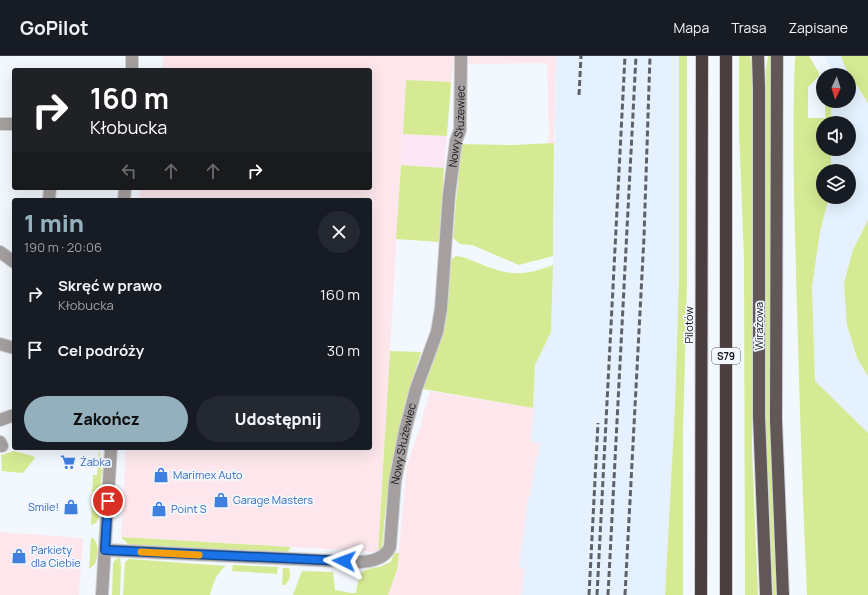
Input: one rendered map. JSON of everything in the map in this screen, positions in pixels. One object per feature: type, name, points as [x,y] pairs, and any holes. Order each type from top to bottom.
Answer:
[{"type":"highway","name":"Pilotów","points":[[700,592],[702,56]]},
{"type":"highway","name":"S79","points":[[726,56],[727,595]]},
{"type":"main road","name":"Wirażowa","points":[[758,56],[759,416],[766,595]]},
{"type":"main road","name":"Wirażowa","points":[[777,56],[776,420],[783,595]]},
{"type":"street","points":[[132,56],[132,68]]},
{"type":"street","name":"Nowy Służewiec","points":[[105,550],[357,562],[369,562],[379,558],[387,552],[390,547],[395,482],[405,431],[416,389],[437,332],[439,320],[449,195],[456,141],[460,130],[461,56]]},
{"type":"street","points":[[0,124],[12,124]]},
{"type":"street","points":[[0,252],[12,261]]},
{"type":"street","points":[[0,344],[12,347]]},
{"type":"street","points":[[0,420],[12,416]]},
{"type":"street","points":[[102,595],[111,450]]},
{"type":"shaded area","points":[[163,56],[455,56],[451,82],[406,80],[378,552],[121,537],[126,450],[372,450],[372,198],[140,198],[141,190],[372,190],[372,68],[162,68]]},
{"type":"shaded area","points":[[469,56],[556,56],[554,143],[547,144],[549,138],[547,63],[468,64]]},
{"type":"shaded area","points":[[556,56],[679,56],[679,276],[675,407],[665,595],[521,595],[525,568],[519,567],[527,508],[540,443],[531,442],[534,410],[535,365],[551,332]]},
{"type":"shaded area","points":[[824,56],[868,56],[868,433],[815,381],[812,287],[820,232],[827,204],[856,204],[856,164],[831,164],[831,156],[856,156],[856,116],[831,116],[831,108],[856,108],[856,68],[831,68]]},
{"type":"shaded area","points":[[403,134],[447,136],[444,168],[401,165]]},
{"type":"shaded area","points":[[430,391],[533,408],[534,410],[531,442],[540,443],[527,508],[519,567],[525,567],[521,595],[388,595],[397,570],[407,464],[420,427]]},
{"type":"shaded area","points":[[0,532],[83,538],[79,595],[0,595]]},
{"type":"green space","points":[[679,56],[687,56],[687,286],[683,430],[683,595],[665,595],[675,407],[679,276]]},
{"type":"green space","points":[[739,56],[750,56],[752,71],[752,451],[758,595],[745,595],[744,258],[739,131]]},
{"type":"green space","points":[[768,56],[770,56],[770,421],[776,595],[773,595],[766,427],[766,71]]},
{"type":"green space","points":[[809,56],[816,68],[816,79],[808,87],[808,118],[816,118],[816,156],[831,156],[831,164],[816,164],[816,204],[827,204],[820,232],[812,287],[815,381],[868,433],[868,595],[807,595],[794,191],[793,137],[795,57]]},
{"type":"green space","points":[[841,56],[868,56],[868,103],[856,84],[856,68],[846,68]]},
{"type":"green space","points":[[406,80],[451,82],[447,136],[403,134]]},
{"type":"green space","points":[[825,108],[831,108],[831,116],[825,116]]},
{"type":"green space","points":[[554,143],[553,256],[519,265],[472,245],[460,244],[453,238],[458,181],[459,144],[514,145]]},
{"type":"green space","points":[[401,165],[444,168],[439,242],[396,239]]},
{"type":"green space","points":[[868,220],[868,376],[857,358],[847,325],[844,283],[853,250]]},
{"type":"green space","points":[[456,256],[466,258],[493,269],[510,273],[526,273],[553,265],[551,332],[535,365],[533,408],[423,389],[441,340],[449,270],[452,259]]},
{"type":"green space","points":[[390,351],[421,352],[403,411],[386,504],[382,548],[378,552]]},
{"type":"green space","points":[[99,450],[102,465],[99,517],[96,523],[91,525],[93,475],[97,475]]},
{"type":"green space","points":[[14,451],[33,456],[35,458],[23,473],[2,471],[1,455]]},
{"type":"green space","points":[[91,537],[97,545],[97,557],[95,564],[89,569]]},
{"type":"green space","points":[[121,537],[291,547],[287,553],[127,546],[127,543]]},
{"type":"green space","points":[[394,553],[399,553],[397,570],[388,595],[293,595],[302,571],[333,572],[335,590],[356,593],[361,574],[364,571],[380,567],[391,562]]},
{"type":"green space","points":[[120,557],[120,595],[112,595],[113,564],[115,560]]},
{"type":"green space","points":[[129,559],[226,566],[217,576],[210,595],[123,595],[125,562]]},
{"type":"green space","points":[[233,565],[278,567],[277,574],[232,571]]},
{"type":"green space","points":[[283,568],[289,568],[290,572],[290,577],[285,585],[282,585]]},
{"type":"railway","points":[[579,95],[581,56]]},
{"type":"railway","points":[[597,595],[625,56]]},
{"type":"railway","points":[[608,595],[636,56]]},
{"type":"railway","points":[[625,595],[644,237],[650,56]]},
{"type":"railway","points":[[589,595],[598,423]]},
{"type":"slow traffic","points":[[141,552],[199,555]]},
{"type":"place","name":"Żabka","points":[[68,462]]},
{"type":"place","name":"Marimex Auto","points":[[161,475]]},
{"type":"place","name":"Garage Masters","points":[[221,500]]},
{"type":"place","name":"Smile!","points":[[71,507]]},
{"type":"place","name":"Point S","points":[[159,509]]},
{"type":"place","name":"Parkiety dla Ciebie","points":[[19,556]]},
{"type":"route","points":[[108,501],[105,550],[344,561]]}]
